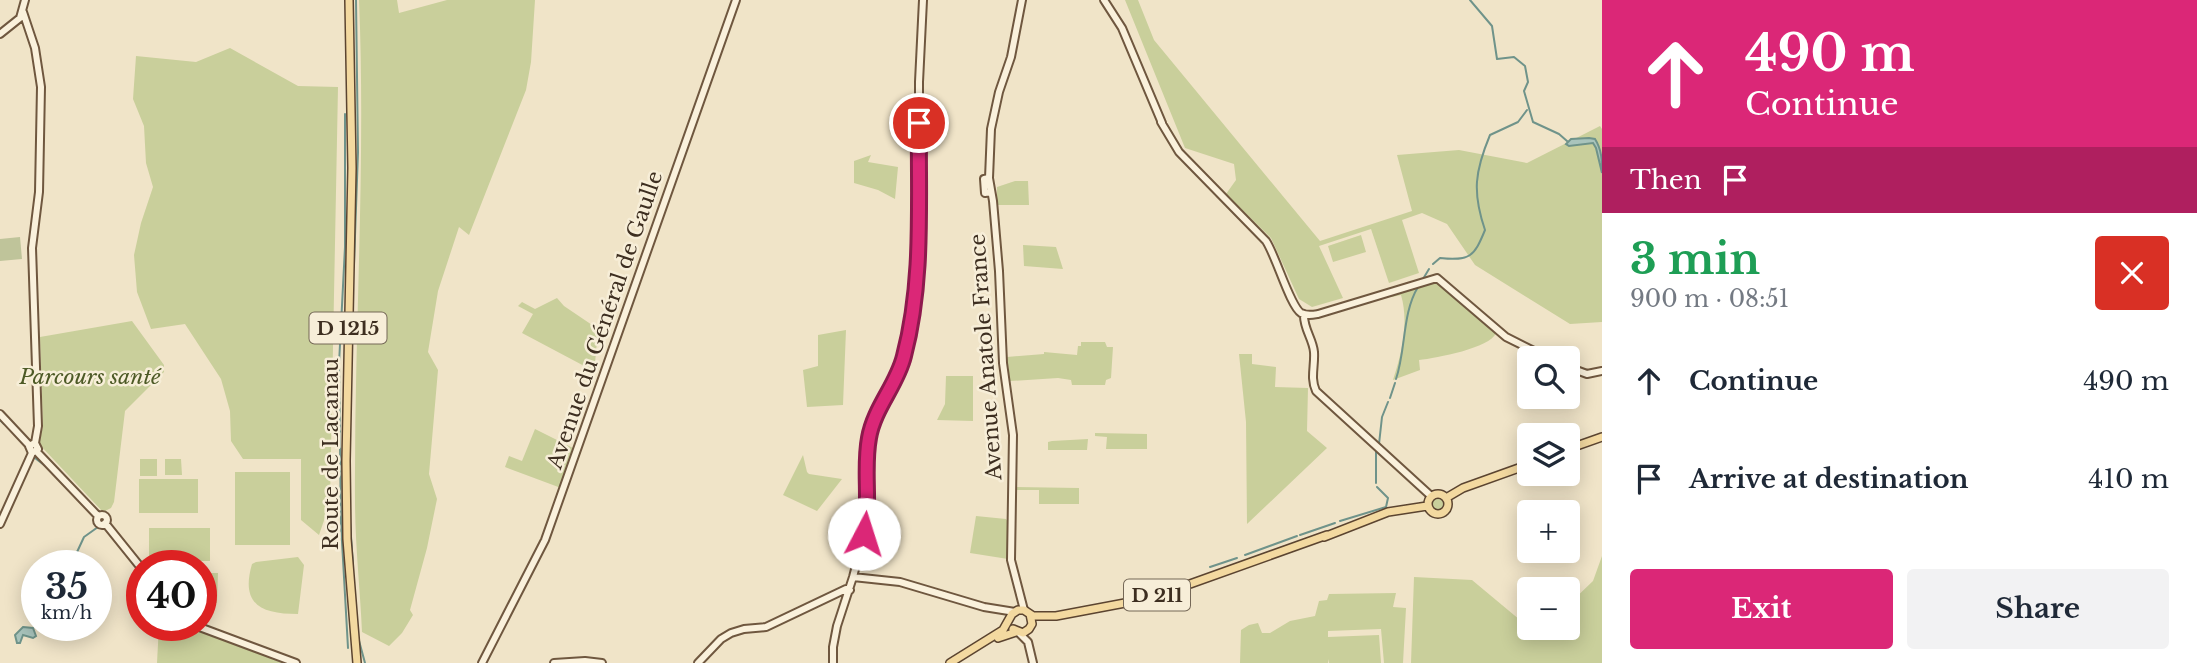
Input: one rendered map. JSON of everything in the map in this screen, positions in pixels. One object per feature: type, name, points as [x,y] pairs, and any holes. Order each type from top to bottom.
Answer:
[{"type":"main road","name":"Route de Lacanau","points":[[349,0],[352,167],[346,448],[347,539],[356,661]]},
{"type":"main road","points":[[1580,445],[1602,437]]},
{"type":"main road","points":[[1446,498],[1462,488],[1517,469]]},
{"type":"main road","points":[[1437,494],[1446,498],[1448,506],[1442,514],[1432,513],[1427,506],[1431,496],[1437,494]]},
{"type":"main road","name":"D 211","points":[[1030,628],[1056,616],[1157,594],[1388,512],[1427,506]]},
{"type":"main road","name":"D 211","points":[[1017,612],[1056,616]]},
{"type":"main road","points":[[956,663],[991,641],[1030,628],[1032,620],[1017,612]]},
{"type":"main road","points":[[1017,612],[1011,627],[1018,632]]},
{"type":"main road","points":[[950,663],[1003,630],[1017,612]]},
{"type":"street","points":[[0,34],[14,24],[23,12],[25,0]]},
{"type":"street","name":"Avenue du Général de Gaulle","points":[[482,663],[545,540],[736,0]]},
{"type":"street","points":[[833,663],[837,626],[850,590],[867,523],[869,438],[874,418],[904,357],[911,314],[919,250],[919,82],[923,0]]},
{"type":"street","name":"Avenue Anatole France","points":[[1017,612],[1011,560],[1013,435],[1003,363],[999,271],[991,192],[985,193],[983,190],[984,179],[989,178],[991,129],[999,92],[1014,48],[1022,0]]},
{"type":"street","points":[[1104,0],[1122,28],[1161,122],[1179,152],[1266,241],[1275,255],[1295,306],[1304,314],[1318,314],[1428,279],[1440,279],[1506,337],[1524,346]]},
{"type":"street","points":[[0,524],[33,448],[38,426],[32,248],[38,192],[41,87],[35,48],[23,12]]},
{"type":"street","points":[[1304,314],[1304,323],[1314,348],[1312,378],[1315,391],[1431,496]]},
{"type":"street","points":[[1580,371],[1587,374],[1602,371]]},
{"type":"street","points":[[0,414],[98,516],[98,523],[105,523],[127,550]]},
{"type":"street","points":[[853,577],[915,585],[972,604],[1017,612]]},
{"type":"street","points":[[700,662],[721,639],[732,632],[766,627],[846,589],[850,590]]},
{"type":"street","points":[[1030,628],[1034,663]]},
{"type":"street","points":[[1018,632],[1028,642],[1034,663]]},
{"type":"street","points":[[217,634],[296,663]]},
{"type":"street","name":"Avenue du Général de Gaulle","points":[[477,663],[491,645]]},
{"type":"street","points":[[554,663],[602,663]]},
{"type":"green space","points":[[359,0],[397,0],[399,13],[447,0],[535,0],[531,62],[526,90],[469,235],[459,227],[438,291],[428,352],[438,370],[429,474],[437,499],[410,610],[413,615],[402,633],[389,646],[362,632],[356,533],[355,437],[361,188]]},
{"type":"green space","points":[[1125,0],[1138,0],[1154,40],[1320,241],[1412,211],[1397,155],[1459,150],[1527,163],[1600,126],[1602,322],[1570,324],[1475,265],[1447,224],[1422,213],[1402,220],[1419,273],[1389,283],[1371,229],[1319,246],[1343,298],[1312,307],[1299,299],[1271,238],[1226,194],[1236,180],[1234,164],[1185,148]]},
{"type":"green space","points":[[230,48],[298,86],[338,87],[330,503],[319,535],[301,520],[301,459],[243,459],[231,441],[230,411],[221,379],[185,324],[151,329],[137,292],[134,255],[153,187],[146,163],[144,126],[133,99],[136,56],[196,62]]},
{"type":"green space","points":[[871,155],[868,162],[898,167],[895,199],[878,190],[854,183],[854,161]]},
{"type":"green space","points":[[1015,181],[1028,181],[1029,205],[997,205],[997,187]]},
{"type":"green space","points":[[1361,235],[1366,252],[1333,262],[1328,246]]},
{"type":"green space","points":[[20,237],[22,259],[0,261],[0,239]]},
{"type":"green space","points":[[1023,245],[1056,247],[1063,269],[1024,266]]},
{"type":"green space","points":[[1436,280],[1496,333],[1474,348],[1419,360],[1420,370],[1393,380],[1402,348],[1404,316],[1401,295],[1386,295]]},
{"type":"green space","points":[[557,298],[564,306],[598,329],[594,375],[588,377],[588,368],[522,333],[533,314],[518,306],[522,302],[535,309]]},
{"type":"green space","name":"Parcours santé","points":[[132,321],[164,365],[164,372],[125,411],[114,502],[111,508],[103,512],[39,444],[43,426],[40,337]]},
{"type":"green space","points":[[846,330],[843,405],[807,407],[803,370],[818,366],[818,335]]},
{"type":"green space","points":[[1081,342],[1105,342],[1107,347],[1113,347],[1111,378],[1106,380],[1105,385],[1072,385],[1071,380],[1058,378],[1010,381],[1007,357],[1044,352],[1077,355]]},
{"type":"green space","points":[[1239,354],[1252,354],[1252,364],[1276,367],[1275,387],[1308,388],[1307,431],[1327,448],[1247,524],[1246,422]]},
{"type":"green space","points":[[946,376],[973,376],[973,421],[937,420],[945,404]]},
{"type":"green space","points":[[535,429],[573,448],[561,488],[505,467],[509,456],[522,461]]},
{"type":"green space","points":[[1095,433],[1147,434],[1147,449],[1106,449],[1107,437],[1095,436]]},
{"type":"green space","points":[[1088,439],[1087,450],[1048,450],[1048,442]]},
{"type":"green space","points":[[803,455],[809,474],[842,479],[817,511],[783,495]]},
{"type":"green space","points":[[140,459],[157,459],[157,476],[140,476]]},
{"type":"green space","points":[[165,459],[181,459],[182,475],[165,475]]},
{"type":"green space","points":[[235,472],[290,472],[290,545],[235,545]]},
{"type":"green space","points":[[139,479],[198,479],[198,513],[139,513]]},
{"type":"green space","points":[[1016,487],[1079,488],[1079,504],[1039,504],[1039,490],[1016,490]]},
{"type":"green space","points":[[1438,496],[1444,498],[1444,510],[1438,512],[1432,510],[1430,504],[1432,498]]},
{"type":"green space","points":[[976,516],[1006,519],[1008,559],[970,553]]},
{"type":"green space","points":[[149,528],[210,528],[210,550],[149,550]]},
{"type":"green space","points":[[1602,556],[1602,663],[1411,663],[1414,577],[1472,580],[1517,618],[1517,640],[1580,640],[1580,593],[1593,581]]},
{"type":"green space","points":[[298,557],[304,565],[298,614],[274,612],[257,604],[249,589],[252,564]]},
{"type":"green space","points":[[1396,593],[1393,607],[1406,608],[1403,663],[1384,663],[1381,629],[1328,631],[1328,637],[1379,635],[1381,663],[1329,663],[1329,659],[1328,663],[1240,663],[1241,630],[1249,625],[1258,623],[1262,633],[1270,633],[1290,621],[1315,616],[1319,601],[1327,600],[1329,594]]},
{"type":"green space","points":[[217,637],[283,663],[157,663],[158,641],[217,641]]},
{"type":"water","points":[[1571,139],[1595,139],[1599,147],[1602,173],[1593,143],[1569,146],[1566,144]]},
{"type":"water","points":[[21,629],[20,643],[17,643],[15,635]]},
{"type":"waterway","points":[[354,264],[358,152],[356,0]]},
{"type":"waterway","points":[[1470,0],[1492,26],[1497,59],[1514,57],[1525,66],[1528,82],[1524,91],[1533,122],[1559,134],[1567,141]]},
{"type":"waterway","points":[[1433,264],[1440,258],[1465,258],[1478,246],[1485,230],[1477,193],[1478,171],[1485,148],[1490,135],[1518,122],[1527,110]]},
{"type":"waterway","points":[[345,114],[345,247],[339,364],[341,524],[348,648]]},
{"type":"waterway","points":[[1423,279],[1429,269]]},
{"type":"waterway","points":[[1396,379],[1409,308],[1418,287]]},
{"type":"waterway","points":[[1390,398],[1395,383]]},
{"type":"waterway","points":[[1379,444],[1382,417],[1388,402]]},
{"type":"waterway","points":[[0,420],[4,424]]},
{"type":"waterway","points":[[1376,449],[1376,483]]},
{"type":"waterway","points":[[350,455],[350,478]]},
{"type":"waterway","points":[[35,458],[48,468]]},
{"type":"waterway","points":[[1340,521],[1386,507],[1388,498],[1377,487]]},
{"type":"waterway","points":[[350,522],[353,565]]},
{"type":"waterway","points":[[1300,535],[1335,523]]},
{"type":"waterway","points":[[78,550],[84,537],[98,527]]},
{"type":"waterway","points":[[101,527],[108,531]]},
{"type":"waterway","points":[[1245,555],[1297,536]]},
{"type":"waterway","points":[[1210,567],[1237,558]]},
{"type":"waterway","points":[[358,637],[365,663]]},
{"type":"route","points":[[864,534],[867,523],[869,438],[874,418],[904,357],[916,286],[919,250],[919,123]]}]
